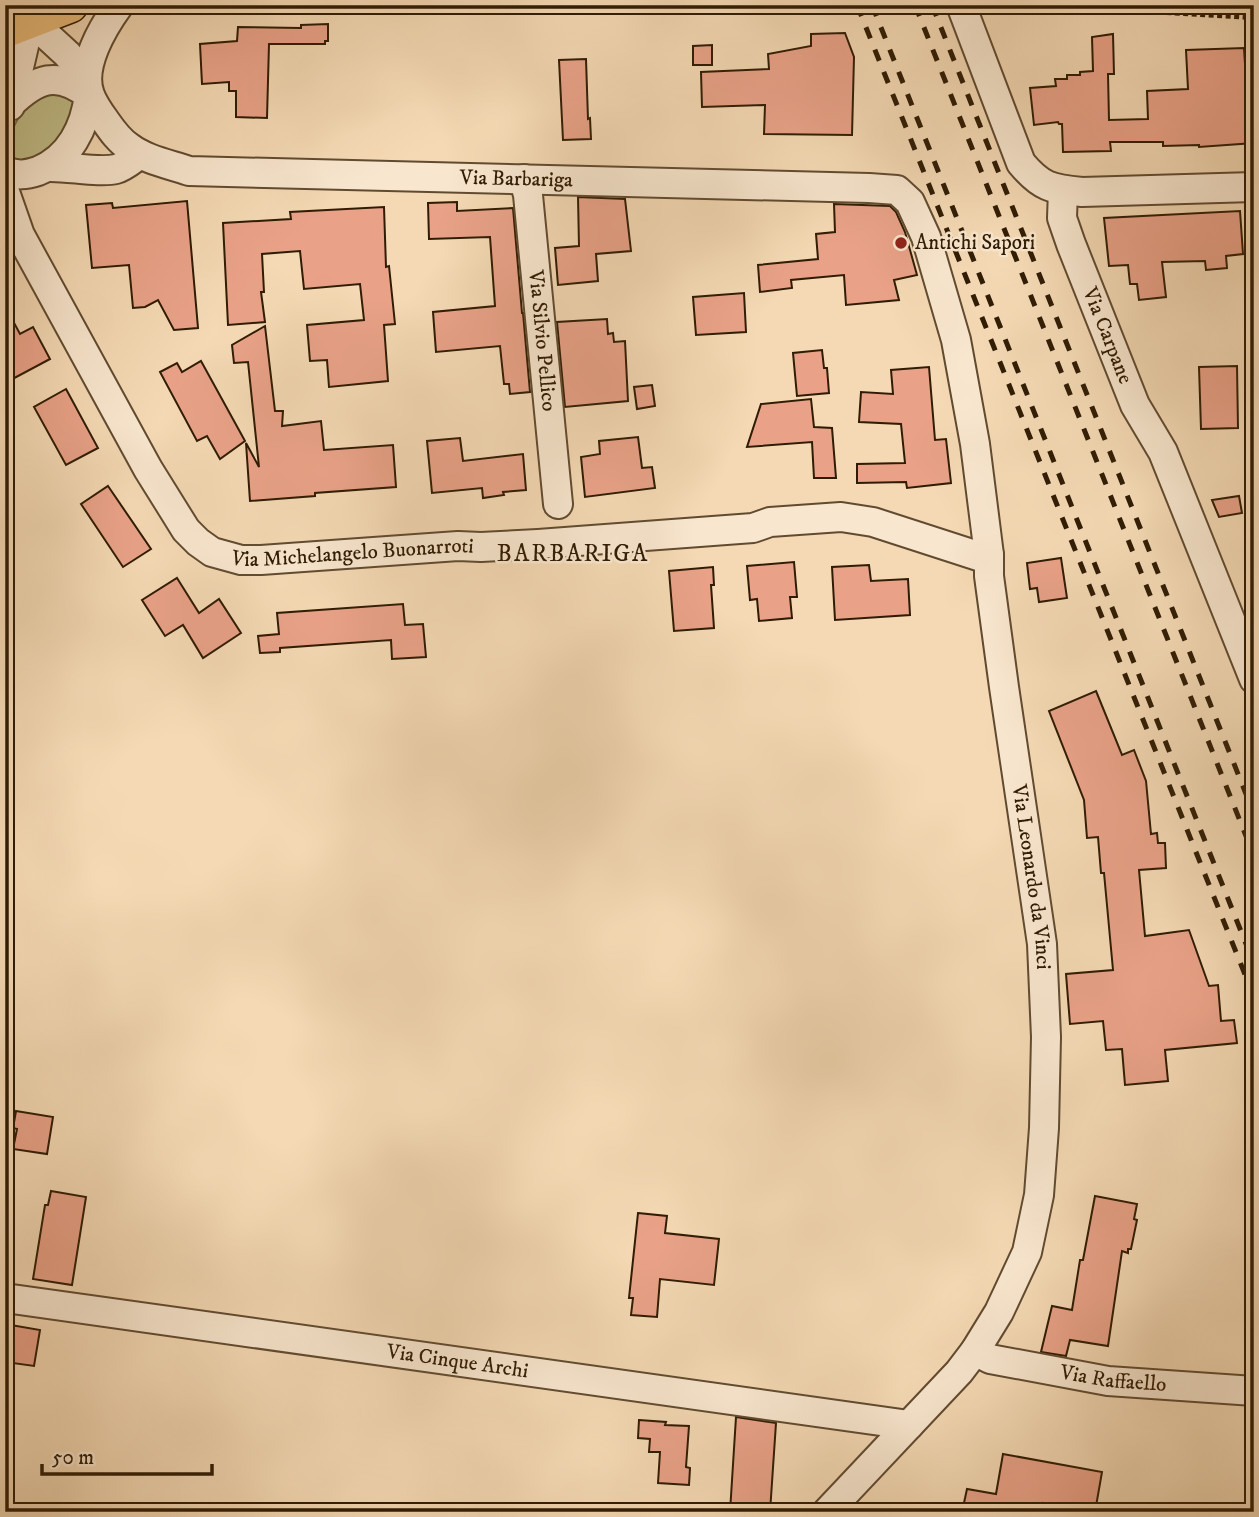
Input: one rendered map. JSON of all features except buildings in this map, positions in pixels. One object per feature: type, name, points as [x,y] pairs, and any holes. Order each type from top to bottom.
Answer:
[{"type":"main road","points":[[18,25],[70,5]]},
{"type":"street","points":[[5,171],[16,175],[30,174],[47,167],[73,143],[86,114],[88,86],[99,35],[119,5]]},
{"type":"street","points":[[962,8],[1021,163],[1040,183],[1082,192],[1254,187]]},
{"type":"street","name":"Via Barbariga","points":[[18,25],[67,54],[113,132],[127,146],[141,154],[189,171],[897,190]]},
{"type":"street","points":[[7,106],[18,25]]},
{"type":"street","points":[[7,106],[24,90],[43,81],[57,78],[79,87],[88,86]]},
{"type":"street","points":[[47,167],[107,170],[120,168],[141,154]]},
{"type":"street","name":"Via Silvio Pellico","points":[[524,179],[528,195],[558,504]]},
{"type":"street","name":"Via Leonardo da Vinci","points":[[827,1512],[958,1373],[999,1312],[1027,1252],[1039,1195],[1045,1115],[1046,1037],[1042,944],[989,576],[989,555],[975,444],[956,340],[926,237],[910,202],[897,190]]},
{"type":"street","name":"Via Carpane","points":[[1063,190],[1062,218],[1071,244],[1135,405],[1163,452],[1254,678]]},
{"type":"street","name":"Via Michelangelo Buonarroti","points":[[5,192],[20,235],[148,469],[186,530],[212,552],[241,560],[261,560],[458,546],[539,556],[603,552],[753,528],[771,522],[841,517],[873,522],[978,556],[989,555]]},
{"type":"street","name":"Via Cinque Archi","points":[[5,1298],[909,1425]]},
{"type":"street","name":"Via Raffaello","points":[[975,1351],[990,1359],[1108,1381],[1254,1391]]},
{"type":"path","points":[[1039,5],[1254,18]]},
{"type":"shaded area","points":[[45,91],[68,94],[76,104],[56,146],[41,155],[19,162],[10,155],[8,147],[13,128],[22,111]]},
{"type":"railway","points":[[857,5],[1254,997]]},
{"type":"railway","points":[[872,5],[1254,964]]},
{"type":"railway","points":[[915,5],[1254,856]]},
{"type":"railway","points":[[932,5],[1254,814]]},
{"type":"place","name":"Antichi Sapori","points":[[901,243]]},
{"type":"district","name":"BARBARIGA","points":[[573,554]]}]
